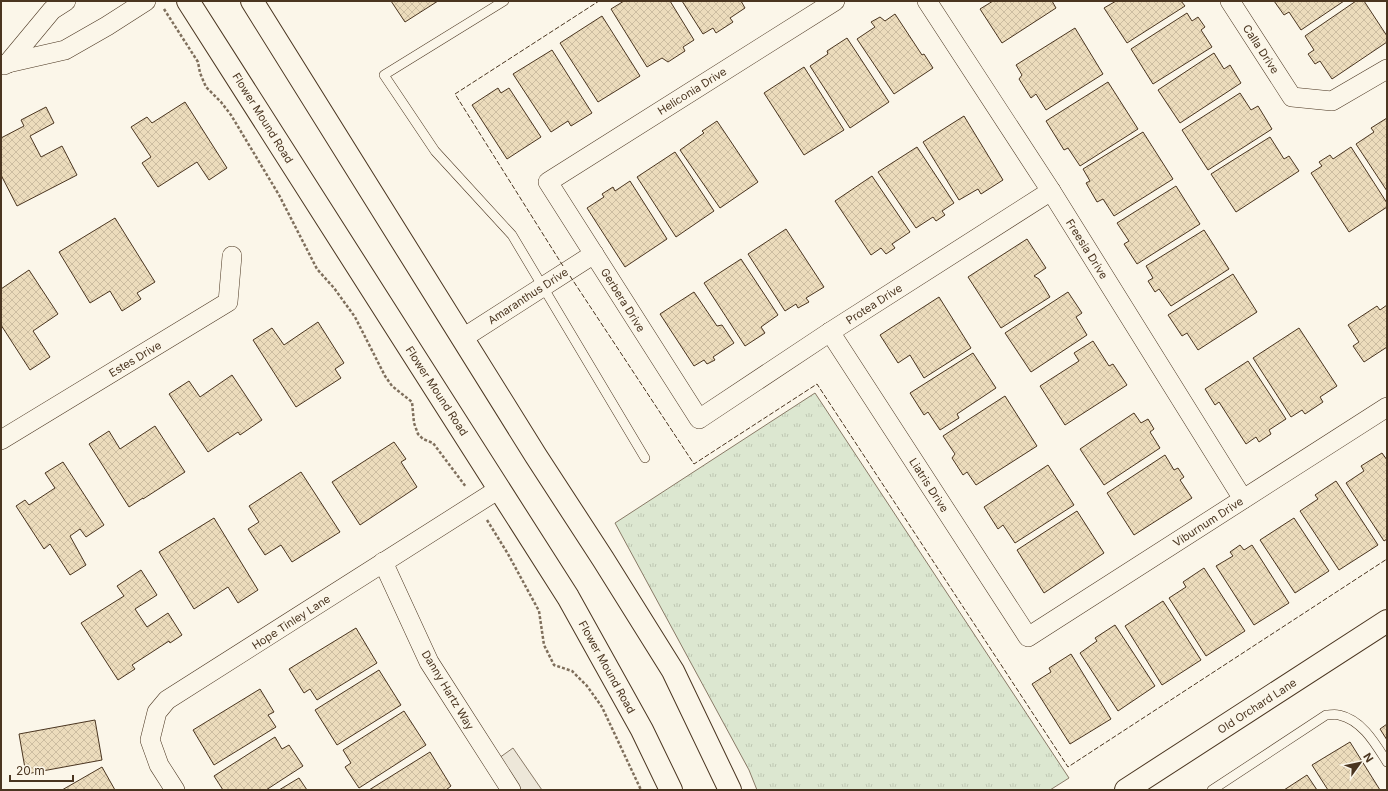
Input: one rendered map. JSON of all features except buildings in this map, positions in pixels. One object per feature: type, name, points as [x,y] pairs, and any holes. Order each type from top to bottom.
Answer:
[{"type":"main road","name":"Flower Mound Road","points":[[188,1],[568,597],[642,730],[671,790]]},
{"type":"main road","points":[[252,1],[536,456],[673,671],[730,790]]},
{"type":"main road","name":"Old Orchard Lane","points":[[1126,790],[1387,622]]},
{"type":"street","points":[[4,65],[52,10],[66,1]]},
{"type":"street","points":[[4,65],[65,50],[107,26],[146,1]]},
{"type":"street","name":"Heliconia Drive","points":[[548,182],[835,1]]},
{"type":"street","name":"Freesia Drive","points":[[927,1],[1050,192],[1243,499]]},
{"type":"street","name":"Calla Drive","points":[[1230,1],[1292,98],[1332,101],[1387,69]]},
{"type":"street","name":"Gerbera Drive","points":[[548,182],[699,419]]},
{"type":"street","name":"Protea Drive","points":[[699,419],[830,332],[1050,192]]},
{"type":"street","name":"Amaranthus Drive","points":[[463,338],[594,254]]},
{"type":"street","name":"Estes Drive","points":[[1,440],[228,302],[232,256]]},
{"type":"street","name":"Liatris Drive","points":[[830,332],[1028,637]]},
{"type":"street","name":"Viburnum Drive","points":[[1028,637],[1387,407]]},
{"type":"street","name":"Hope Tinley Lane","points":[[175,790],[159,765],[150,740],[157,712],[167,700],[499,489]]},
{"type":"street","name":"Danny Hartz Way","points":[[384,562],[429,662],[511,790]]},
{"type":"lane","points":[[504,1],[384,75],[435,151],[512,235],[645,458]]},
{"type":"lane","points":[[1212,790],[1326,715],[1338,714],[1355,721],[1373,741],[1387,762]]},
{"type":"path","points":[[169,16],[198,62],[200,73],[206,87],[232,116],[275,188],[317,269],[334,288],[355,317],[385,376],[392,386],[412,402],[414,424],[418,434],[423,439],[433,443],[461,479],[508,554],[539,611],[544,645],[554,665],[572,671],[587,686],[602,707],[641,790]]},
{"type":"green space","points":[[815,393],[1069,778],[1050,790],[757,790],[749,770],[615,523]]},
{"type":"shaded area","points":[[513,748],[542,790],[521,790],[499,758]]},
{"type":"fence","points":[[563,266],[455,94],[599,1]]},
{"type":"fence","points":[[570,276],[694,464],[817,384],[1068,767],[1387,559]]}]
